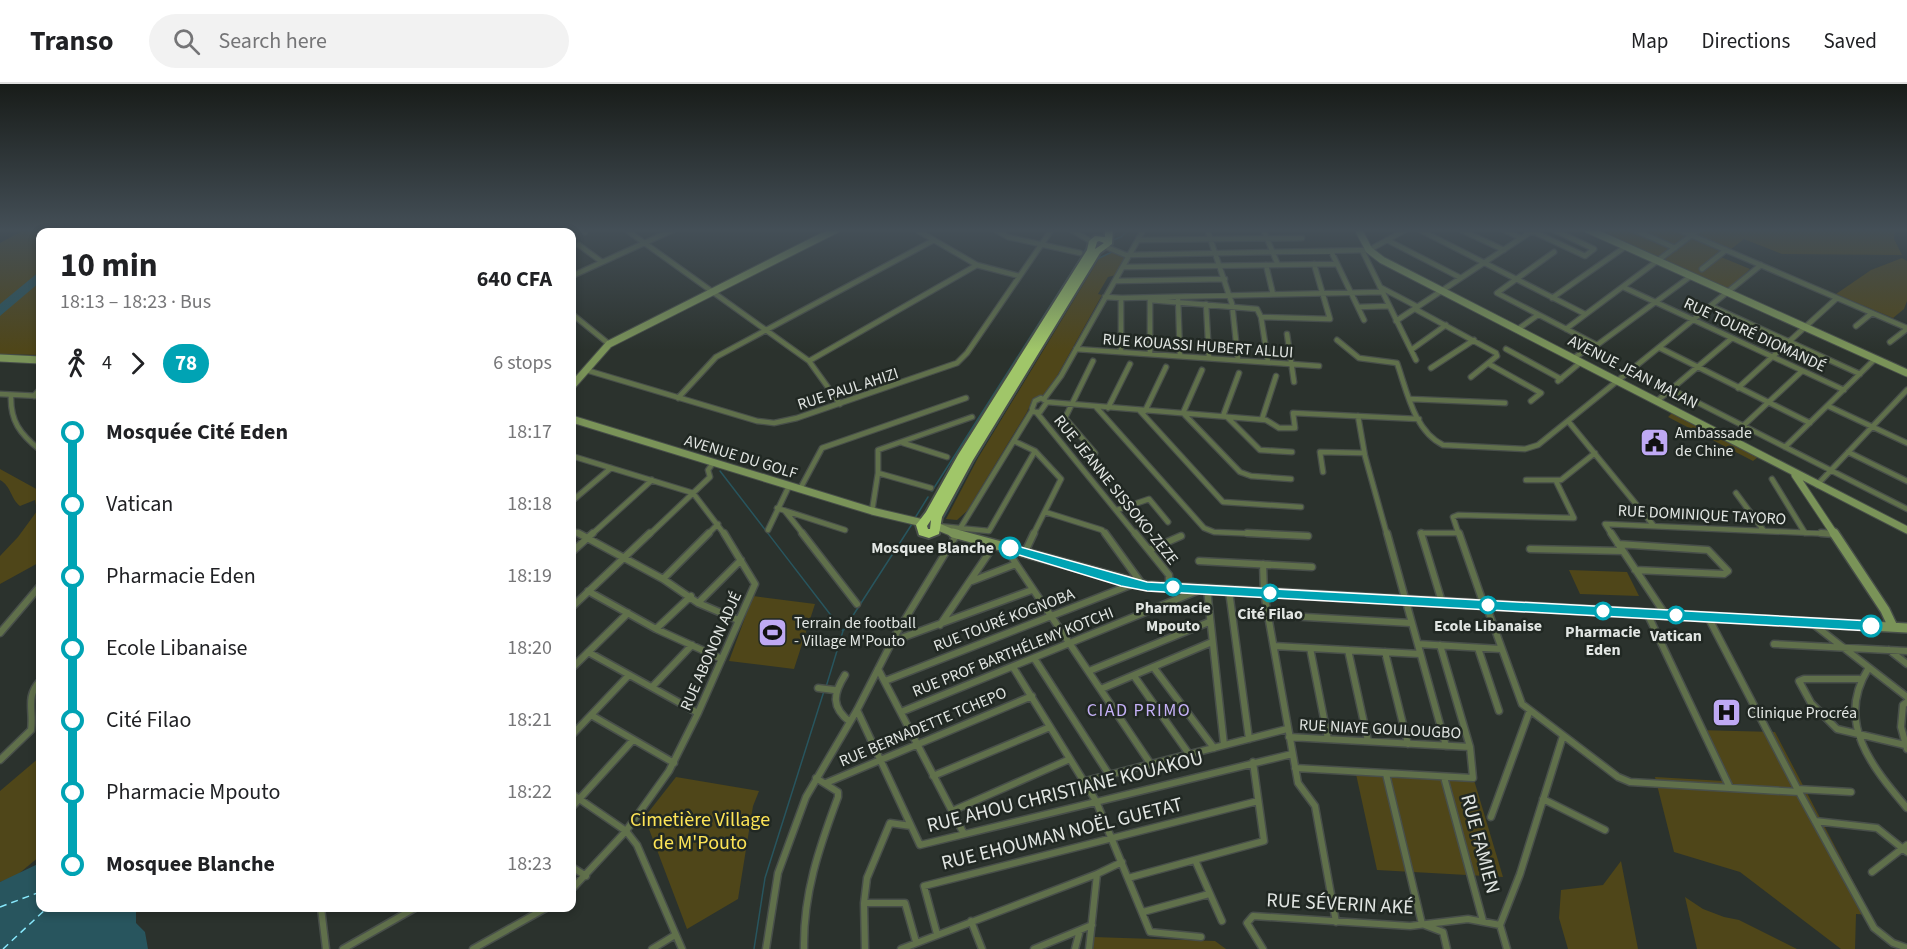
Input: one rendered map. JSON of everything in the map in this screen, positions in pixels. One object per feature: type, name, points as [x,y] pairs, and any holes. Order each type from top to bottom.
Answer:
[{"type":"highway","points":[[929,526],[1083,269]]},
{"type":"main road","points":[[576,381],[609,344],[757,269]]},
{"type":"main road","name":"AVENUE JEAN MALAN","points":[[1400,269],[1794,474],[1885,610],[1893,627]]},
{"type":"main road","points":[[1676,269],[1907,373]]},
{"type":"main road","points":[[0,358],[36,360]]},
{"type":"main road","name":"AVENUE DU GOLF","points":[[576,420],[872,511],[929,526]]},
{"type":"main road","points":[[1794,474],[1907,530]]},
{"type":"main road","points":[[929,526],[956,531],[1143,586],[1907,628]]},
{"type":"street","points":[[681,269],[809,361],[840,404]]},
{"type":"street","points":[[678,398],[712,360],[880,269]]},
{"type":"street","points":[[809,361],[969,269]]},
{"type":"street","points":[[994,269],[1019,276]]},
{"type":"street","name":"RUE PAUL AHIZI","points":[[586,370],[767,423],[785,421],[957,363],[1024,269]]},
{"type":"street","points":[[1034,412],[1042,411],[1122,269]]},
{"type":"street","points":[[1222,269],[1233,306],[1238,360]]},
{"type":"street","points":[[1267,269],[1273,294]]},
{"type":"street","points":[[1261,317],[1329,320],[1316,269]]},
{"type":"street","points":[[1340,269],[1364,320]]},
{"type":"street","points":[[1373,269],[1416,360]]},
{"type":"street","points":[[1444,269],[1459,277]]},
{"type":"street","points":[[1396,321],[1472,269]]},
{"type":"street","points":[[1495,269],[1586,314]]},
{"type":"street","points":[[1528,269],[1497,293],[1597,345]]},
{"type":"street","points":[[1552,298],[1593,269]]},
{"type":"street","points":[[1566,328],[1646,269]]},
{"type":"street","points":[[1337,340],[1359,358],[1397,363],[1426,434],[1439,444],[1525,449],[1538,445],[1756,269]]},
{"type":"street","points":[[1771,269],[1907,328],[1890,342]]},
{"type":"street","points":[[1506,349],[1560,380],[1593,345],[1597,345],[1691,276]]},
{"type":"street","points":[[1115,281],[1225,279]]},
{"type":"street","points":[[1379,286],[1496,353],[1497,356],[1489,364],[1471,377]]},
{"type":"street","name":"RUE TOURÉ DIOMANDÉ","points":[[1623,286],[1844,390]]},
{"type":"street","points":[[1105,297],[1149,300],[1230,294],[1382,292]]},
{"type":"street","points":[[1121,298],[1178,299],[1257,309],[1261,317],[1268,363]]},
{"type":"street","points":[[1121,298],[1121,352]]},
{"type":"street","points":[[1738,388],[1837,298]]},
{"type":"street","points":[[1178,299],[1180,356]]},
{"type":"street","points":[[1149,300],[1150,354]]},
{"type":"street","points":[[1206,304],[1209,358]]},
{"type":"street","points":[[1358,307],[1389,306]]},
{"type":"street","points":[[1711,306],[1860,374]]},
{"type":"street","points":[[1856,326],[1872,313]]},
{"type":"street","points":[[1518,329],[1538,315]]},
{"type":"street","points":[[576,317],[609,344]]},
{"type":"street","points":[[1411,350],[1446,325]]},
{"type":"street","points":[[1287,334],[1294,382]]},
{"type":"street","points":[[1657,401],[1732,338]]},
{"type":"street","points":[[1431,368],[1474,340]]},
{"type":"street","points":[[1660,348],[1810,423]]},
{"type":"street","name":"RUE KOUASSI HUBERT ALLUI","points":[[1076,349],[1319,366]]},
{"type":"street","points":[[1785,447],[1875,359]]},
{"type":"street","points":[[1093,361],[1065,418],[1095,453]]},
{"type":"street","points":[[1108,408],[1130,364]]},
{"type":"street","points":[[1489,364],[1541,393],[1531,401]]},
{"type":"street","points":[[1143,411],[1166,367]]},
{"type":"street","points":[[1183,413],[1202,370]]},
{"type":"street","points":[[1743,426],[1802,370]]},
{"type":"street","points":[[1225,416],[1239,373]]},
{"type":"street","points":[[1262,419],[1276,376]]},
{"type":"street","points":[[1671,388],[1907,509]]},
{"type":"street","points":[[0,394],[34,396],[36,394]]},
{"type":"street","points":[[1817,485],[1871,427],[1906,394]]},
{"type":"street","points":[[11,395],[10,411],[17,430],[36,447]]},
{"type":"street","points":[[800,489],[822,448],[966,398]]},
{"type":"street","points":[[766,949],[778,873],[796,818],[816,778],[857,710],[956,531],[1034,412],[1036,399],[1096,407],[1262,419],[1279,428],[1295,428],[1293,413],[1419,419]]},
{"type":"street","points":[[1411,399],[1505,403]]},
{"type":"street","points":[[1828,406],[1907,443]]},
{"type":"street","points":[[1096,407],[1204,528],[1214,532],[1308,536]]},
{"type":"street","points":[[1143,411],[1223,502],[1301,507]]},
{"type":"street","name":"RUE JEANNE SISSOKO-ZEZE","points":[[1034,412],[1169,575],[1169,587]]},
{"type":"street","points":[[1183,413],[1240,472],[1251,476],[1292,479]]},
{"type":"street","points":[[1225,416],[1260,450],[1292,452]]},
{"type":"street","points":[[1358,416],[1364,453],[1446,746]]},
{"type":"street","points":[[872,511],[878,473],[878,450],[972,417]]},
{"type":"street","points":[[1568,421],[1654,526]]},
{"type":"street","points":[[1014,441],[1035,451],[1061,479],[1025,552]]},
{"type":"street","points":[[902,442],[947,457]]},
{"type":"street","points":[[956,531],[985,533],[988,531],[1035,451]]},
{"type":"street","points":[[1323,472],[1320,452],[1364,453]]},
{"type":"street","points":[[1848,452],[1907,481]]},
{"type":"street","points":[[1526,480],[1561,480],[1595,453]]},
{"type":"street","points":[[576,457],[693,494]]},
{"type":"street","points":[[576,603],[710,477],[708,470],[714,462]]},
{"type":"street","points":[[576,498],[611,468]]},
{"type":"street","points":[[878,473],[931,488]]},
{"type":"street","points":[[1772,479],[1806,533]]},
{"type":"street","points":[[576,548],[652,480]]},
{"type":"street","points":[[1556,481],[1574,518],[1455,515],[1453,517],[1522,704],[1618,777],[1630,783],[1851,792]]},
{"type":"street","points":[[768,530],[789,486]]},
{"type":"street","points":[[1736,493],[1764,531]]},
{"type":"street","name":"RUE ABONON ADJÉ","points":[[576,885],[626,831],[674,763],[755,584],[718,524],[693,494]]},
{"type":"street","points":[[1117,510],[1149,499],[1168,522]]},
{"type":"street","points":[[777,508],[845,530]]},
{"type":"street","points":[[785,511],[857,604]]},
{"type":"street","points":[[1045,512],[1102,530],[1143,586]]},
{"type":"street","points":[[663,579],[718,524]]},
{"type":"street","name":"RUE DOMINIQUE TAYORO","points":[[1665,614],[1605,524],[1834,534]]},
{"type":"street","points":[[576,532],[663,579],[691,596],[698,603],[738,620]]},
{"type":"street","points":[[1442,602],[1421,532],[1459,533]]},
{"type":"street","points":[[1149,550],[1181,536]]},
{"type":"street","points":[[939,626],[995,544]]},
{"type":"street","points":[[1530,549],[1621,547],[1708,550],[1728,572],[1724,574],[1637,570]]},
{"type":"street","points":[[1011,548],[1010,554],[1032,590],[1150,763]]},
{"type":"street","points":[[698,603],[741,560]]},
{"type":"street","points":[[1199,561],[1312,567]]},
{"type":"street","points":[[971,581],[1016,564]]},
{"type":"street","points":[[1263,564],[1264,593],[1292,754],[1298,783],[1315,806],[1335,922]]},
{"type":"street","name":"RUE TOURÉ KOGNOBA","points":[[885,681],[1133,584]]},
{"type":"street","points":[[1204,589],[1224,745]]},
{"type":"street","name":"RUE PROF BARTHÉLEMY KOTCHI","points":[[901,712],[1204,589]]},
{"type":"street","points":[[894,641],[1032,590]]},
{"type":"street","points":[[0,633],[36,591]]},
{"type":"street","points":[[588,591],[656,629],[722,659]]},
{"type":"street","points":[[1229,591],[1249,739]]},
{"type":"street","points":[[656,629],[691,596]]},
{"type":"street","points":[[576,664],[628,613]]},
{"type":"street","points":[[1647,613],[1730,788]]},
{"type":"street","points":[[1269,615],[1411,623]]},
{"type":"street","points":[[1707,617],[1798,791],[1874,927],[1893,943],[1907,948]]},
{"type":"street","points":[[1089,671],[1209,622]]},
{"type":"street","points":[[1811,623],[1907,697]]},
{"type":"street","points":[[1101,689],[1212,642]]},
{"type":"street","points":[[1418,644],[1501,649]]},
{"type":"street","points":[[1774,644],[1907,651]]},
{"type":"street","points":[[652,687],[692,645]]},
{"type":"street","points":[[1295,768],[1473,778],[1470,747],[1440,645]]},
{"type":"street","points":[[1274,646],[1420,654]]},
{"type":"street","points":[[1311,648],[1328,739]]},
{"type":"street","points":[[1478,648],[1499,711]]},
{"type":"street","points":[[1348,650],[1368,741]]},
{"type":"street","points":[[1889,650],[1907,664]]},
{"type":"street","points":[[588,652],[698,713]]},
{"type":"street","points":[[1385,652],[1408,744]]},
{"type":"street","points":[[1034,658],[1108,773]]},
{"type":"street","points":[[1013,667],[1096,801],[1150,932],[1201,938]]},
{"type":"street","points":[[1154,668],[1214,748]]},
{"type":"street","points":[[878,669],[964,834]]},
{"type":"street","points":[[1868,669],[1859,680],[1854,703],[1860,734],[1878,771],[1907,808]]},
{"type":"street","points":[[576,731],[629,675]]},
{"type":"street","points":[[845,675],[826,689],[838,712],[850,722]]},
{"type":"street","points":[[1134,676],[1189,754]]},
{"type":"street","points":[[1859,680],[1804,679],[1799,681],[1811,703],[1833,727],[1906,747],[1900,718],[1903,705],[1907,702]]},
{"type":"street","points":[[0,760],[31,730],[33,725],[29,697],[36,685]]},
{"type":"street","name":"RUE BERNADETTE TCHEPO","points":[[826,783],[916,743],[1032,696]]},
{"type":"street","name":"RUE AHOU CHRISTIANE KOUAKOU","points":[[857,710],[920,845],[1292,754]]},
{"type":"street","points":[[1491,817],[1530,710]]},
{"type":"street","points":[[591,715],[674,763]]},
{"type":"street","points":[[933,776],[1050,727]]},
{"type":"street","name":"RUE NIAYE GOULOUGBO","points":[[1085,780],[1249,739],[1288,733],[1328,739],[1470,747]]},
{"type":"street","points":[[1507,949],[1500,925],[1520,874],[1563,736]]},
{"type":"street","points":[[576,802],[633,740]]},
{"type":"street","points":[[952,811],[1070,759]]},
{"type":"street","points":[[1128,878],[1264,841],[1253,762]]},
{"type":"street","points":[[1386,774],[1422,924],[1443,932],[1447,949]]},
{"type":"street","name":"RUE FAMIEN","points":[[1444,777],[1483,921]]},
{"type":"street","points":[[804,949],[807,892],[814,859],[838,797],[838,792],[816,778]]},
{"type":"street","points":[[576,796],[626,831],[641,852],[682,949]]},
{"type":"street","points":[[1543,799],[1605,830]]},
{"type":"street","name":"RUE EHOUMAN NOËL GUETAT","points":[[937,934],[924,886],[1258,801]]},
{"type":"street","points":[[1815,821],[1876,828],[1906,849],[1872,872]]},
{"type":"street","points":[[865,949],[864,903],[867,878],[890,823],[911,826]]},
{"type":"street","points":[[1194,860],[1222,921]]},
{"type":"street","points":[[900,949],[1097,874],[1122,862]]},
{"type":"street","points":[[576,870],[586,876]]},
{"type":"street","points":[[1089,949],[1097,874]]},
{"type":"street","points":[[1143,912],[1209,894]]},
{"type":"street","points":[[864,903],[905,903],[916,942]]},
{"type":"street","points":[[321,912],[326,949]]},
{"type":"street","points":[[343,949],[408,912]]},
{"type":"street","points":[[473,949],[539,912]]},
{"type":"street","name":"RUE SÉVERIN AKÉ","points":[[1263,949],[1247,923],[1253,916],[1410,926],[1460,919],[1500,925]]},
{"type":"street","points":[[971,921],[982,949]]},
{"type":"street","points":[[1034,949],[1092,925]]},
{"type":"street","points":[[1076,949],[1080,930]]},
{"type":"street","points":[[652,949],[675,935]]},
{"type":"green space","points":[[0,269],[36,269],[36,355],[0,354]]},
{"type":"green space","points":[[1092,269],[1119,269],[1116,275],[1108,277],[1098,294],[1102,295],[1057,376],[1043,395],[1033,398],[1027,412],[967,511],[957,520],[946,519],[978,458]]},
{"type":"green space","points":[[1681,269],[1750,269],[1727,290]]},
{"type":"green space","points":[[1907,269],[1907,301],[1904,309],[1893,318],[1836,294],[1871,270]]},
{"type":"green space","points":[[1673,412],[1758,457],[1753,461],[1668,417]]},
{"type":"green space","points":[[0,469],[36,489],[36,506],[35,500],[20,506],[7,486],[0,480]]},
{"type":"green space","points":[[36,512],[36,564],[0,584],[0,556]]},
{"type":"green space","points":[[1569,570],[1627,572],[1639,596],[1580,594]]},
{"type":"green space","name":"Terrain de football - Village M'Pouto","points":[[753,596],[815,604],[794,669],[729,661]]},
{"type":"green space","points":[[1698,730],[1775,732],[1871,915],[1856,914],[1855,949],[1841,949],[1740,872],[1674,852],[1655,777],[1723,781]]},
{"type":"green space","points":[[36,760],[36,859],[16,876],[0,882],[0,791]]},
{"type":"green space","points":[[1356,774],[1474,780],[1503,877],[1377,870]]},
{"type":"green space","name":"Cimetière Village de M'Pouto","points":[[676,777],[759,791],[753,806],[738,899],[687,929],[649,829],[647,814]]},
{"type":"green space","points":[[1621,861],[1638,949],[1568,949],[1559,918],[1561,890],[1603,885]]},
{"type":"green space","points":[[1685,897],[1703,909],[1739,920],[1797,949],[1697,949]]},
{"type":"green space","points":[[1093,937],[1215,941],[1226,949],[1092,949]]},
{"type":"water","points":[[36,274],[36,285],[0,316],[0,304]]},
{"type":"water","points":[[36,865],[36,912],[136,912],[136,923],[145,932],[148,949],[0,949],[0,882]]},
{"type":"waterway","points":[[932,491],[1073,269]]},
{"type":"waterway","points":[[944,517],[974,461],[1091,269]]},
{"type":"waterway","points":[[720,471],[843,631]]},
{"type":"waterway","points":[[915,518],[928,497]]},
{"type":"waterway","points":[[843,631],[912,524]]},
{"type":"waterway","points":[[826,687],[843,631]]},
{"type":"waterway","points":[[754,949],[765,878],[824,691]]},
{"type":"ferry route","points":[[0,907],[36,894]]},
{"type":"ferry route","points":[[3,949],[43,912]]},
{"type":"bus line","name":"78","points":[[1010,548],[1121,581],[1147,586],[1871,626]]},
{"type":"place","name":"Ambassade de Chine","points":[[1654,442]]},
{"type":"place","name":"Mosquee Blanche","points":[[1010,548]]},
{"type":"place","name":"Pharmacie Mpouto","points":[[1173,587]]},
{"type":"place","name":"Cité Filao","points":[[1270,593]]},
{"type":"place","name":"Ecole Libanaise","points":[[1488,605]]},
{"type":"place","name":"Pharmacie Eden","points":[[1603,611]]},
{"type":"place","name":"Vatican","points":[[1676,615]]},
{"type":"place","name":"Terrain de football - Village M'Pouto","points":[[773,632]]},
{"type":"place","name":"Clinique Procréa","points":[[1726,713]]},
{"type":"district","name":"CIAD PRIMO","points":[[1139,710]]}]
